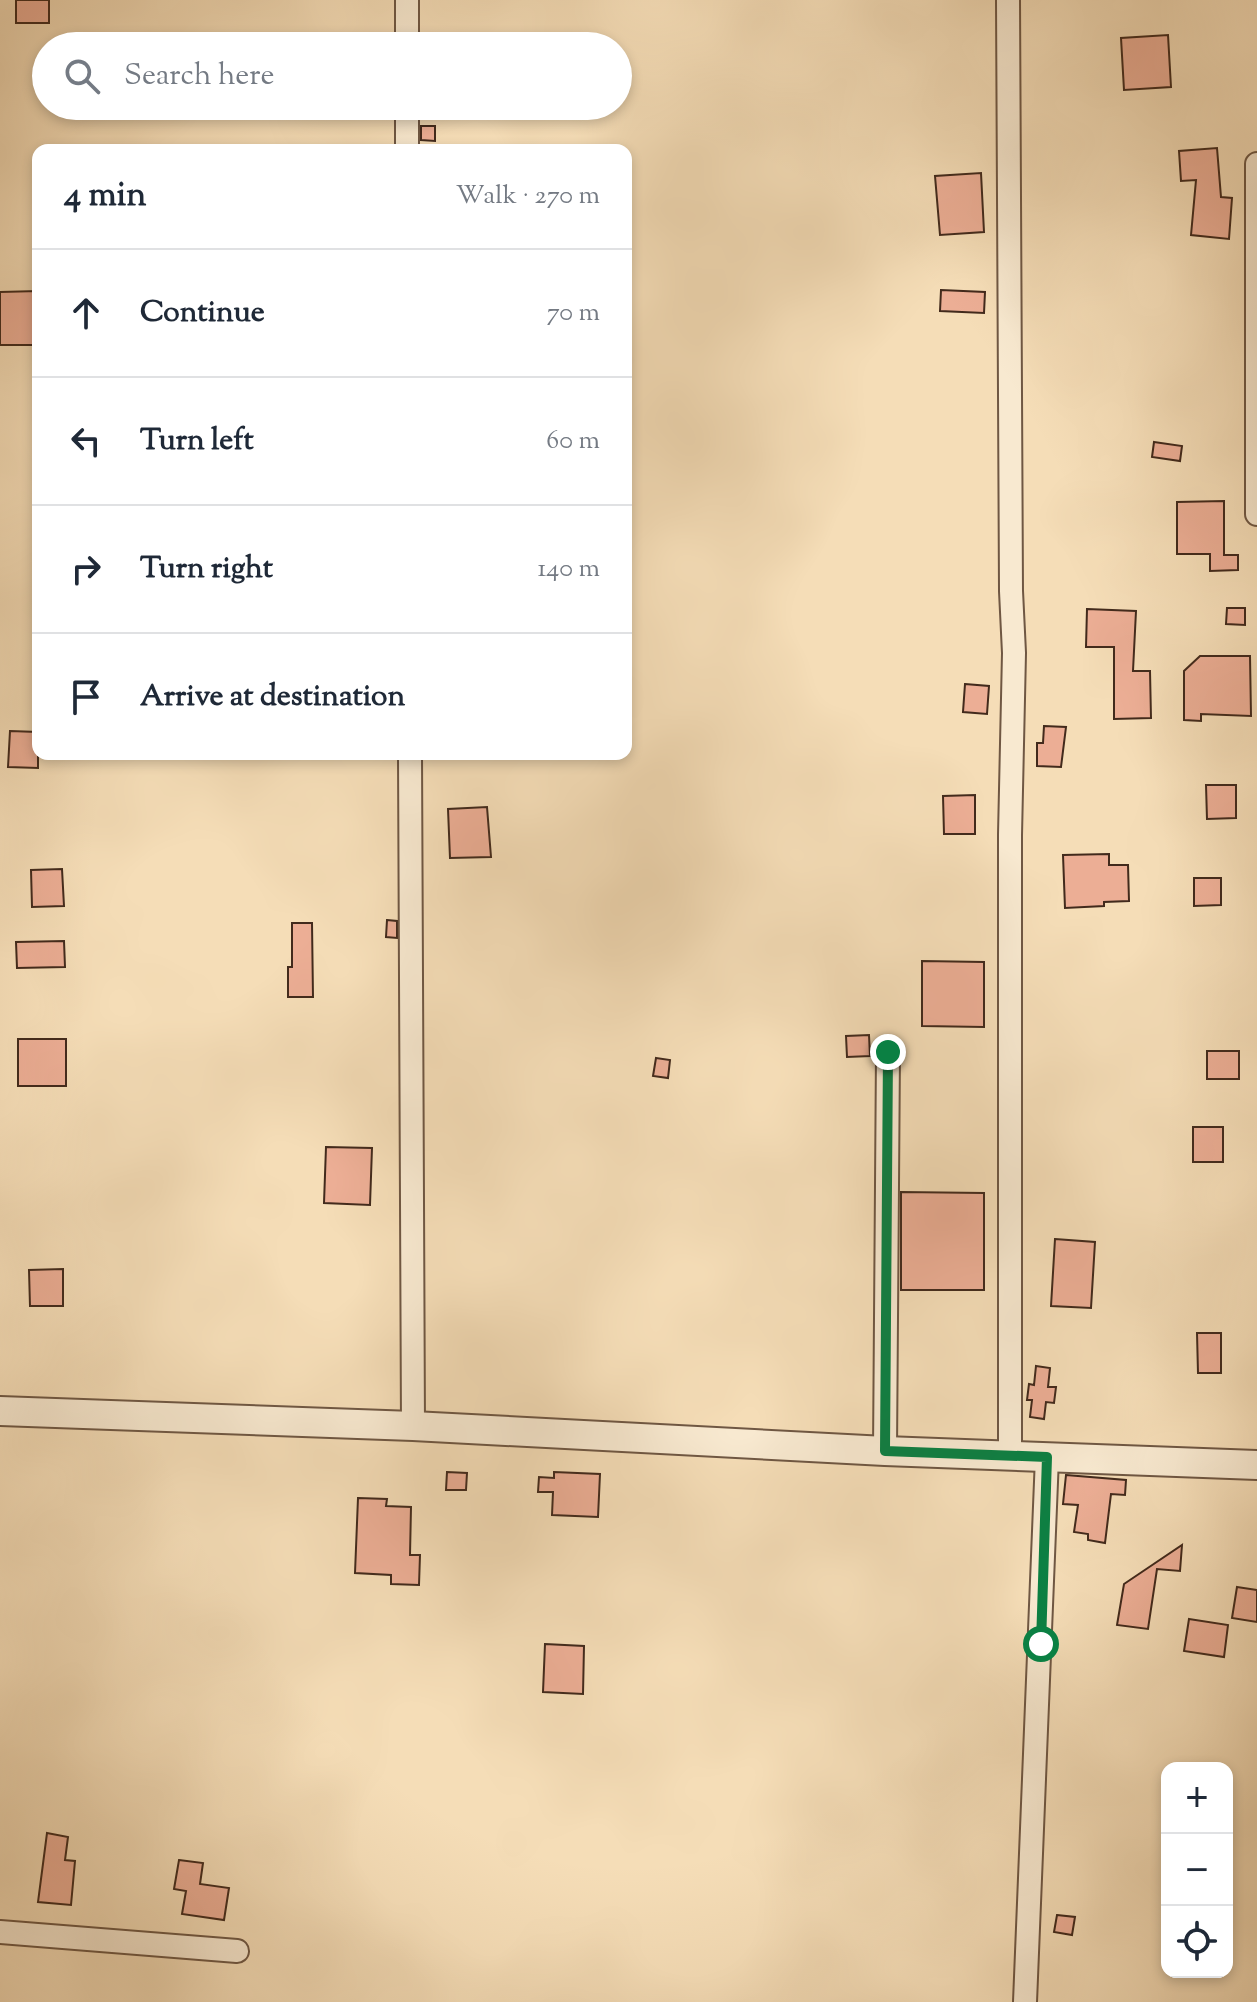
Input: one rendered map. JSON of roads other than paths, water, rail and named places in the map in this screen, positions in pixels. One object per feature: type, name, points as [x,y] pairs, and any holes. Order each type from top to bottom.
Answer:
[{"type":"street","points":[[407,0],[407,32]]},
{"type":"street","points":[[1008,0],[1010,575],[1014,653],[1010,835],[1010,1456]]},
{"type":"street","points":[[407,120],[407,144]]},
{"type":"street","points":[[1257,164],[1257,514]]},
{"type":"street","points":[[410,760],[413,1426]]},
{"type":"street","points":[[885,1451],[888,1052]]},
{"type":"street","points":[[0,1411],[413,1426],[885,1451],[1257,1465]]},
{"type":"street","points":[[1025,2002],[1047,1457]]},
{"type":"street","points":[[0,1932],[237,1951]]}]
